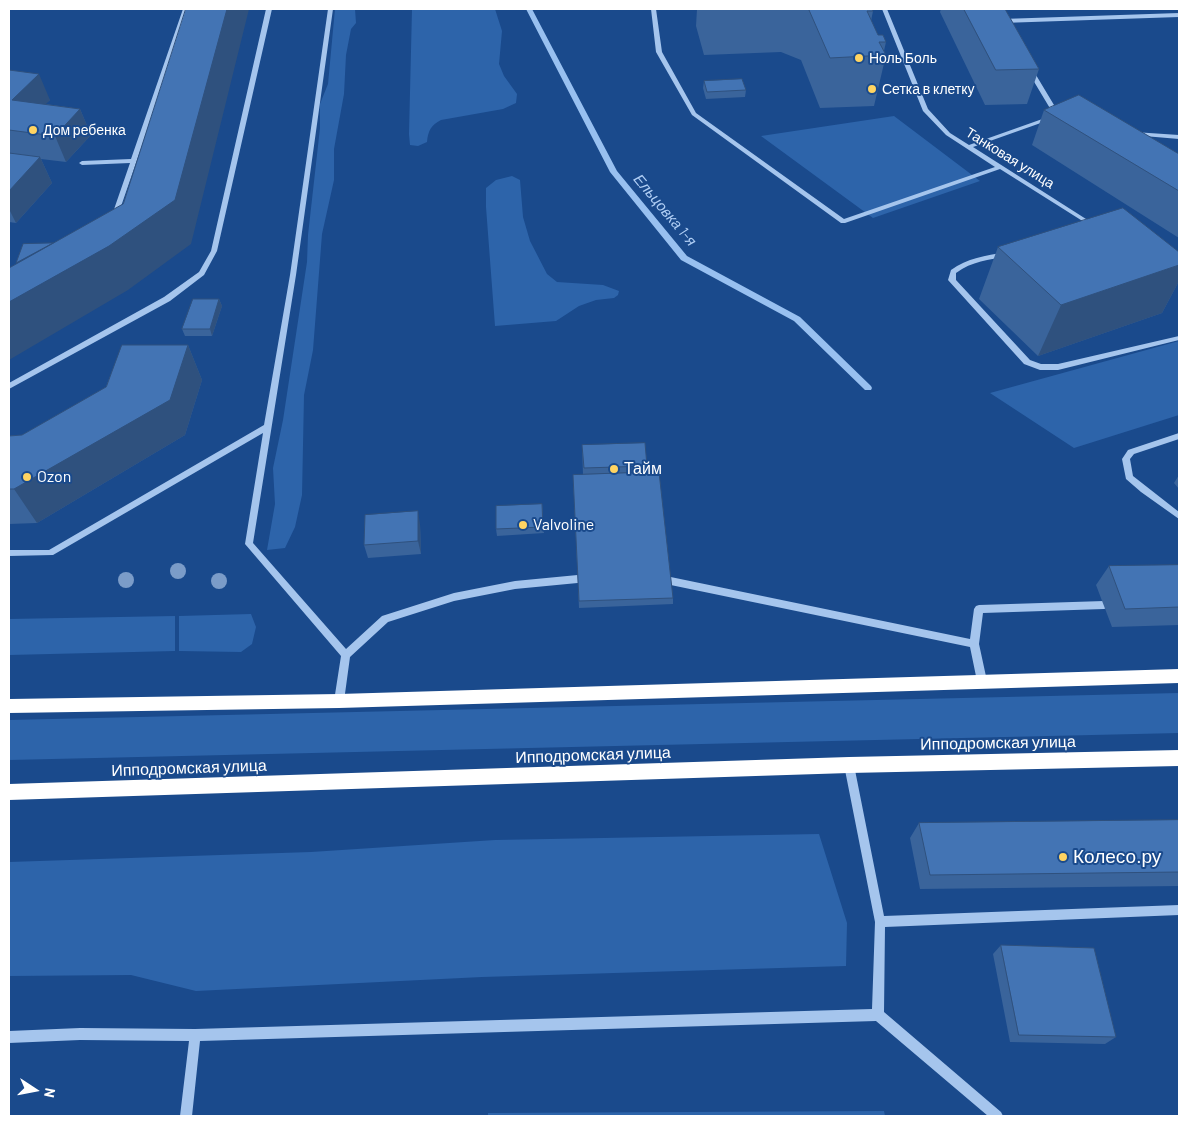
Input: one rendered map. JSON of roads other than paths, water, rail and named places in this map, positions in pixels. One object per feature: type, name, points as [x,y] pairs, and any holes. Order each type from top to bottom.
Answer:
[{"type":"highway","points":[[9,706],[339,701],[1179,676]]},
{"type":"highway","name":"Ипподромская улица","points":[[9,792],[849,765],[1179,758]]},
{"type":"street","points":[[112,226],[186,9]]},
{"type":"street","points":[[9,386],[167,299],[202,272],[214,251],[269,9]]},
{"type":"street","points":[[330,9],[293,274],[249,544],[346,655]]},
{"type":"street","points":[[653,9],[658,52],[694,114],[843,222],[1000,167]]},
{"type":"street","name":"Танковая улица","points":[[885,9],[924,110],[948,134],[1097,228]]},
{"type":"street","points":[[1006,30],[1001,21],[1179,15]]},
{"type":"street","points":[[1026,64],[1057,116]]},
{"type":"street","points":[[968,147],[1057,116],[1066,119]]},
{"type":"street","points":[[1131,133],[1179,137]]},
{"type":"street","points":[[82,162],[134,161]]},
{"type":"street","points":[[1016,251],[971,261],[962,265],[953,272],[952,280],[1027,362],[1040,367],[1058,367],[1179,338]]},
{"type":"street","points":[[9,553],[50,553],[268,427]]},
{"type":"street","points":[[1179,436],[1131,452],[1126,459],[1130,477],[1179,516]]},
{"type":"street","points":[[339,701],[346,655],[385,619],[454,597],[514,585],[599,578]]},
{"type":"street","points":[[646,579],[665,579],[974,644]]},
{"type":"street","points":[[982,681],[974,644],[979,609],[1104,605]]},
{"type":"street","points":[[849,765],[880,922],[878,1015]]},
{"type":"street","points":[[880,922],[1179,910]]},
{"type":"street","points":[[9,1038],[80,1034],[195,1035],[878,1015],[997,1116]]},
{"type":"street","points":[[186,1116],[195,1035]]},
{"type":"waterway","name":"Ельцовка 1-я","points":[[529,9],[614,172],[684,258],[797,319],[868,388]]},
{"type":"place","name":"Ноль Боль","points":[[859,58]]},
{"type":"place","name":"Сетка в клетку","points":[[872,89]]},
{"type":"place","name":"Дом ребенка","points":[[33,130]]},
{"type":"place","name":"Тайм","points":[[614,469]]},
{"type":"place","name":"Ozon","points":[[27,477]]},
{"type":"place","name":"Valvoline","points":[[523,525]]},
{"type":"place","name":"Колесо.ру","points":[[1063,857]]}]
